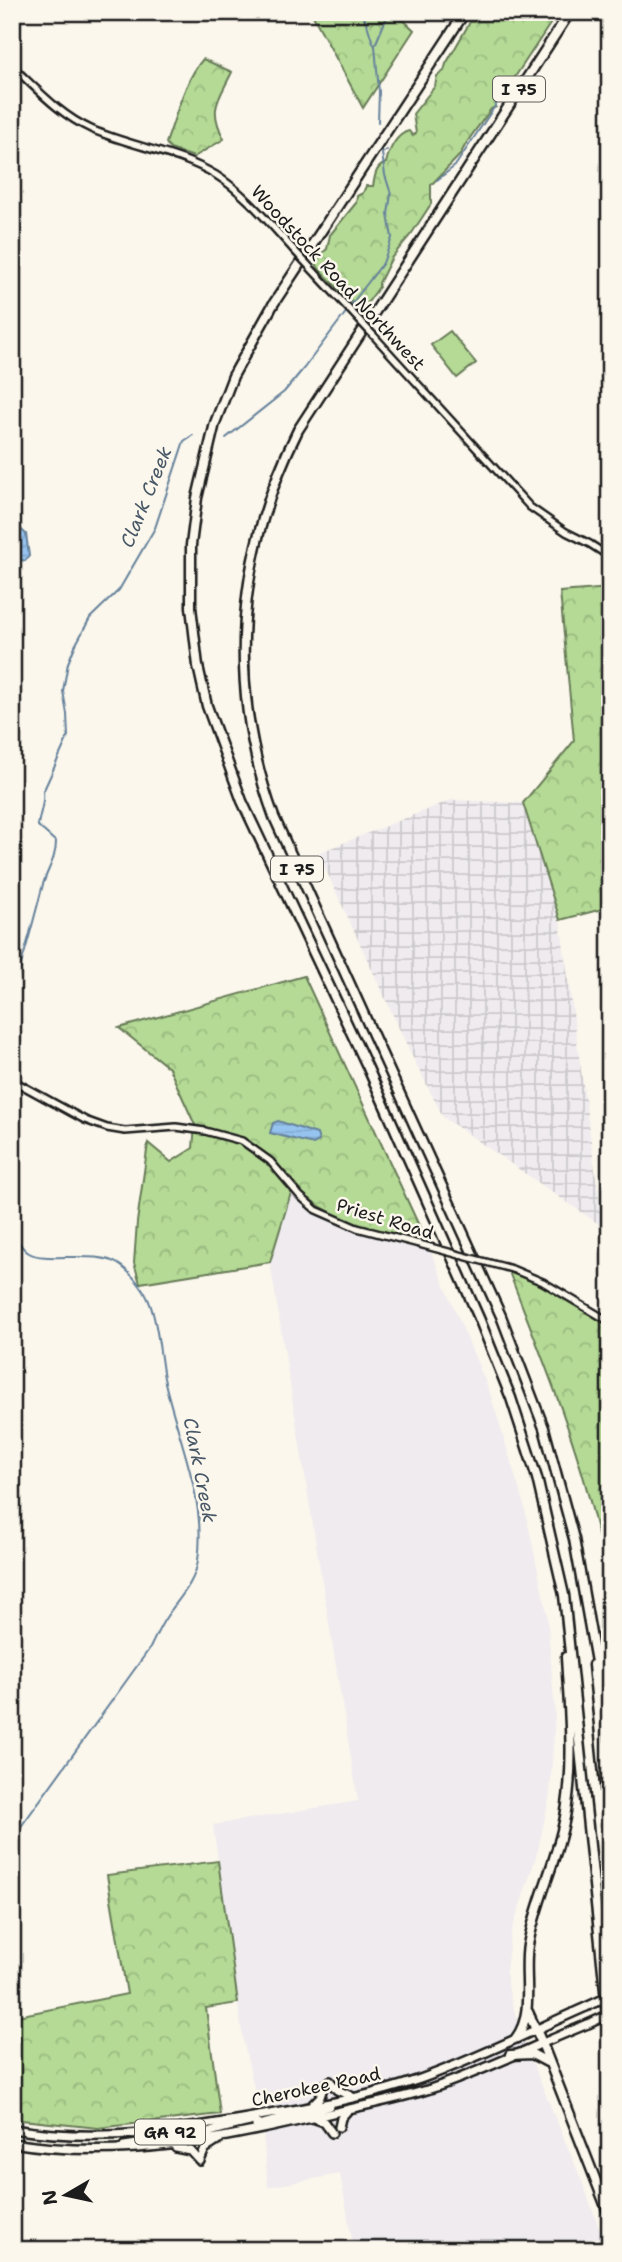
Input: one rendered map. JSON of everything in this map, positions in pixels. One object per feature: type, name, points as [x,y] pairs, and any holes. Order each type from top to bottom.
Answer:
[{"type":"highway","name":"I 75","points":[[465,12],[274,303],[233,376],[215,424],[197,498],[191,545],[193,631],[207,706],[242,801],[367,1066],[504,1378],[540,1489],[564,1595],[610,2039]]},
{"type":"highway","name":"I 75","points":[[570,12],[298,430],[279,470],[262,518],[250,573],[244,625],[244,684],[260,773],[280,831],[501,1316],[554,1461],[582,1583],[610,1835]]},
{"type":"highway","points":[[582,1583],[610,1740]]},
{"type":"highway","points":[[516,2038],[525,2025],[527,2010],[527,1947],[561,1836],[568,1801],[569,1716],[564,1595]]},
{"type":"highway","points":[[527,2010],[537,2029],[610,2217]]},
{"type":"highway","points":[[510,2055],[536,2055],[549,2063]]},
{"type":"main road","name":"Cherokee Road","points":[[12,2129],[40,2133],[122,2136],[194,2128],[334,2101],[420,2079],[610,1996]]},
{"type":"main road","name":"Cherokee Road","points":[[12,2143],[37,2147],[123,2150],[196,2142],[312,2118],[433,2088],[610,2014]]},
{"type":"main road","points":[[311,2106],[322,2094],[327,2083],[340,2092],[355,2096]]},
{"type":"main road","points":[[247,2132],[268,2121],[322,2109],[334,2101]]},
{"type":"main road","points":[[312,2118],[335,2130],[349,2109]]},
{"type":"main road","points":[[196,2142],[204,2133],[236,2127],[269,2114]]},
{"type":"main road","points":[[103,2150],[185,2137],[194,2128]]},
{"type":"main road","points":[[37,2147],[40,2133]]},
{"type":"main road","points":[[123,2150],[140,2152],[185,2148],[200,2161],[211,2144],[228,2136]]},
{"type":"street","name":"Woodstock Road Northwest","points":[[12,66],[55,106],[86,126],[183,160],[217,176],[243,196],[530,507],[548,521],[610,557]]},
{"type":"street","name":"Priest Road","points":[[12,1080],[85,1120],[107,1128],[125,1131],[176,1127],[243,1141],[270,1161],[316,1210],[357,1228],[512,1269],[543,1282],[610,1322]]},
{"type":"shaded area","points":[[451,800],[523,803],[560,920],[603,1227],[443,1117],[318,853]]},
{"type":"shaded area","points":[[293,1185],[331,1214],[427,1243],[490,1393],[524,1505],[547,1613],[555,1714],[550,1794],[538,1850],[510,1936],[506,1973],[523,2040],[583,2184],[607,2250],[354,2250],[340,2174],[268,2187],[262,2122],[243,2040],[213,1825],[358,1801],[270,1262]]},
{"type":"green space","points":[[311,12],[395,12],[414,30],[363,108]]},
{"type":"green space","points":[[481,12],[558,12],[515,77],[499,94],[496,107],[491,109],[461,154],[431,185],[431,204],[392,257],[379,287],[363,309],[359,310],[319,269],[314,260],[327,249],[330,235],[356,203],[357,196],[363,193],[366,186],[373,186],[376,172],[386,163],[397,139],[409,131],[413,136],[416,133],[413,114],[435,86],[437,76],[444,71],[470,22]]},
{"type":"green space","points":[[203,59],[232,72],[219,98],[216,112],[224,139],[194,157],[170,149],[166,143],[186,88]]},
{"type":"green space","points":[[450,331],[476,363],[457,378],[431,345]]},
{"type":"green space","points":[[610,588],[610,907],[560,920],[523,803],[574,741],[560,592]]},
{"type":"green space","points":[[304,976],[427,1243],[372,1229],[339,1216],[293,1186],[270,1262],[140,1283],[134,1263],[148,1143],[171,1162],[193,1148],[195,1125],[169,1068],[119,1028]]},
{"type":"green space","points":[[506,1264],[606,1317],[610,1344],[610,1588],[573,1443]]},
{"type":"green space","points":[[218,1861],[238,2003],[206,2008],[220,2114],[98,2128],[12,2119],[12,2017],[127,1994],[107,1875]]},
{"type":"water","points":[[12,521],[26,534],[29,556],[25,561],[19,559],[17,549],[12,544]]},
{"type":"water","points":[[278,1121],[317,1134],[319,1141],[313,1144],[270,1133],[273,1123]]},
{"type":"waterway","name":"Clark Creek","points":[[360,12],[366,20],[375,46],[379,92],[378,122]]},
{"type":"waterway","points":[[375,45],[389,12]]},
{"type":"waterway","points":[[437,180],[455,166],[509,85]]},
{"type":"waterway","name":"Clark Creek","points":[[350,306],[383,263],[392,238],[388,214],[391,194],[382,153],[387,150]]},
{"type":"waterway","name":"Clark Creek","points":[[226,438],[284,392],[347,311]]},
{"type":"waterway","name":"Clark Creek","points":[[12,993],[56,848],[56,842],[38,826],[43,792],[68,737],[63,691],[68,663],[90,618],[119,590],[155,528],[184,441],[193,435]]},
{"type":"waterway","name":"Clark Creek","points":[[12,1233],[24,1249],[37,1256],[109,1260],[126,1270],[144,1291],[153,1313],[164,1378],[195,1491],[200,1537],[193,1577],[163,1622],[150,1648],[12,1839]]}]
